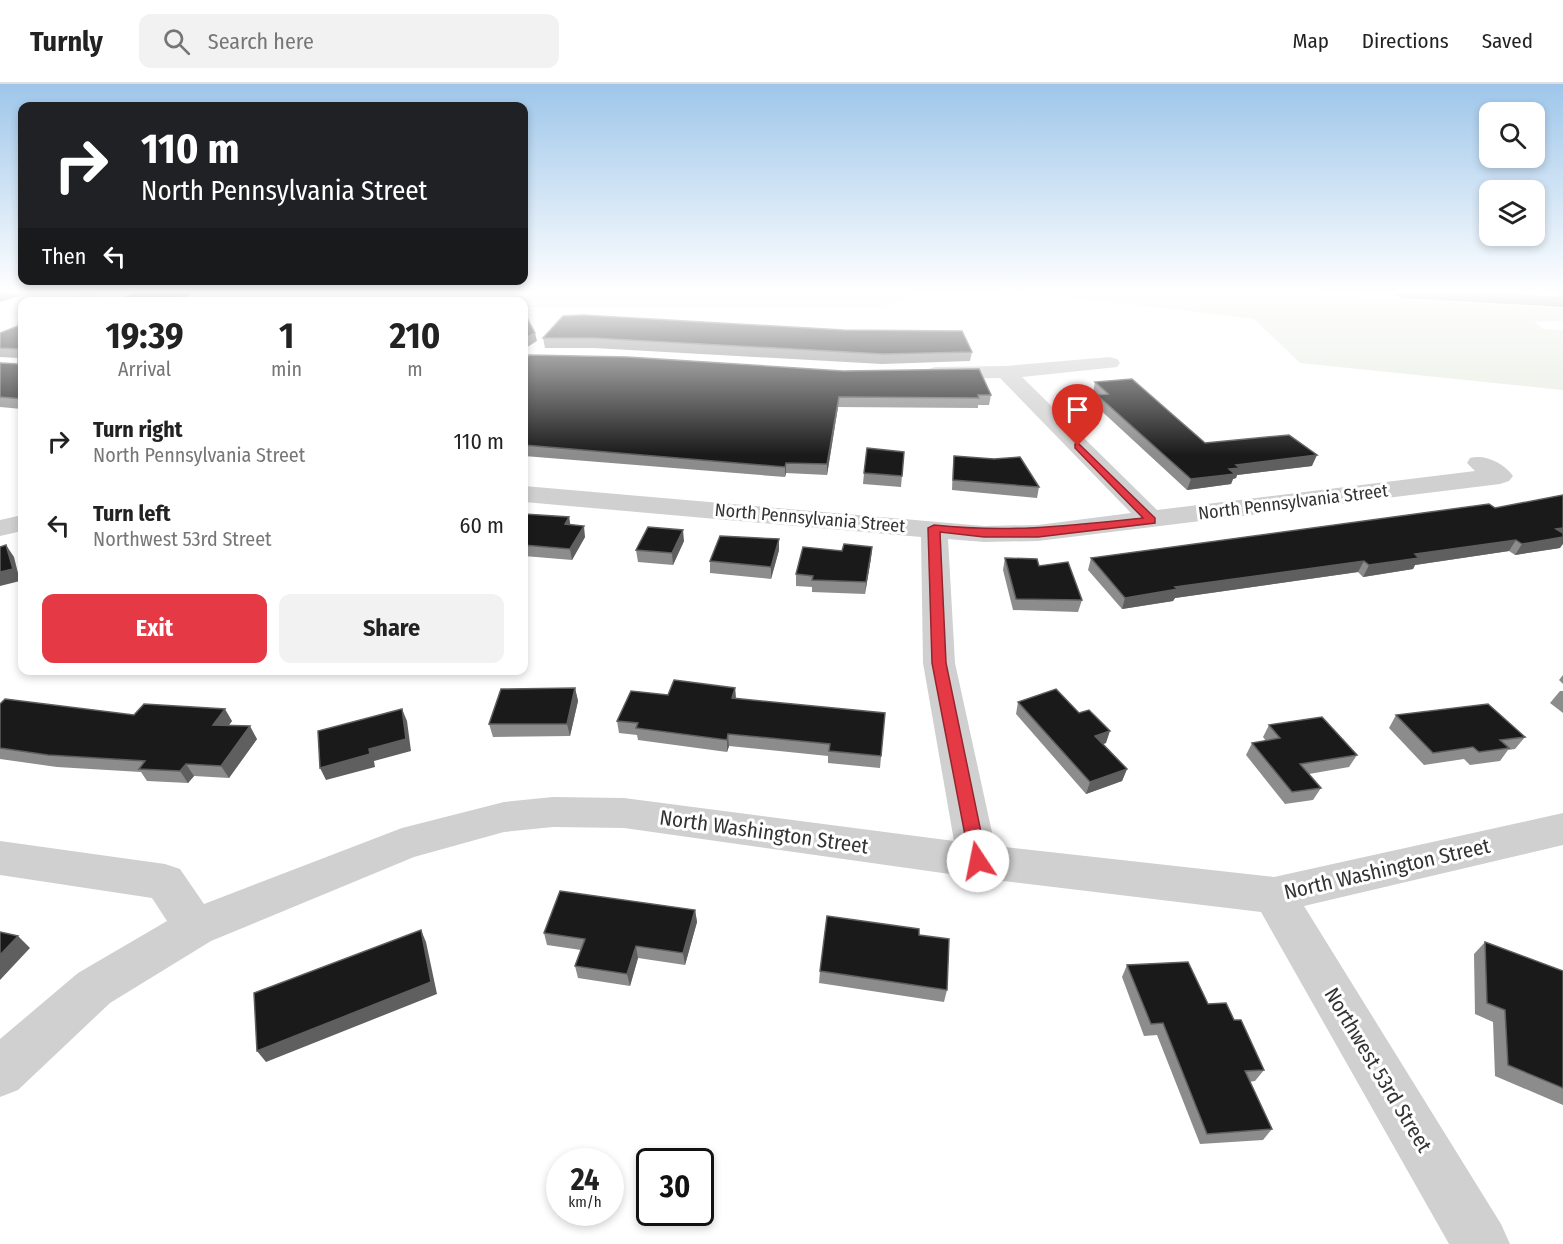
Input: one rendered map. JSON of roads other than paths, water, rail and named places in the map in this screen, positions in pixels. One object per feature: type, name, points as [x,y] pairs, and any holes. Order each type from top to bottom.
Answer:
[{"type":"street","points":[[920,374],[1005,372],[1110,363]]},
{"type":"street","points":[[1005,372],[1152,520]]},
{"type":"street","name":"North Pennsylvania Street","points":[[528,494],[984,534],[1038,533],[1500,476],[1479,463]]},
{"type":"street","points":[[0,528],[18,524]]},
{"type":"street","points":[[934,528],[939,663],[978,861]]},
{"type":"street","name":"North Washington Street","points":[[0,1072],[94,988],[195,927],[402,844],[454,828],[504,817],[553,812],[624,813],[978,861],[1274,895],[1563,829]]},
{"type":"street","points":[[0,858],[165,882],[195,927]]},
{"type":"street","name":"Northwest 53rd Street","points":[[1274,895],[1481,1244]]}]
